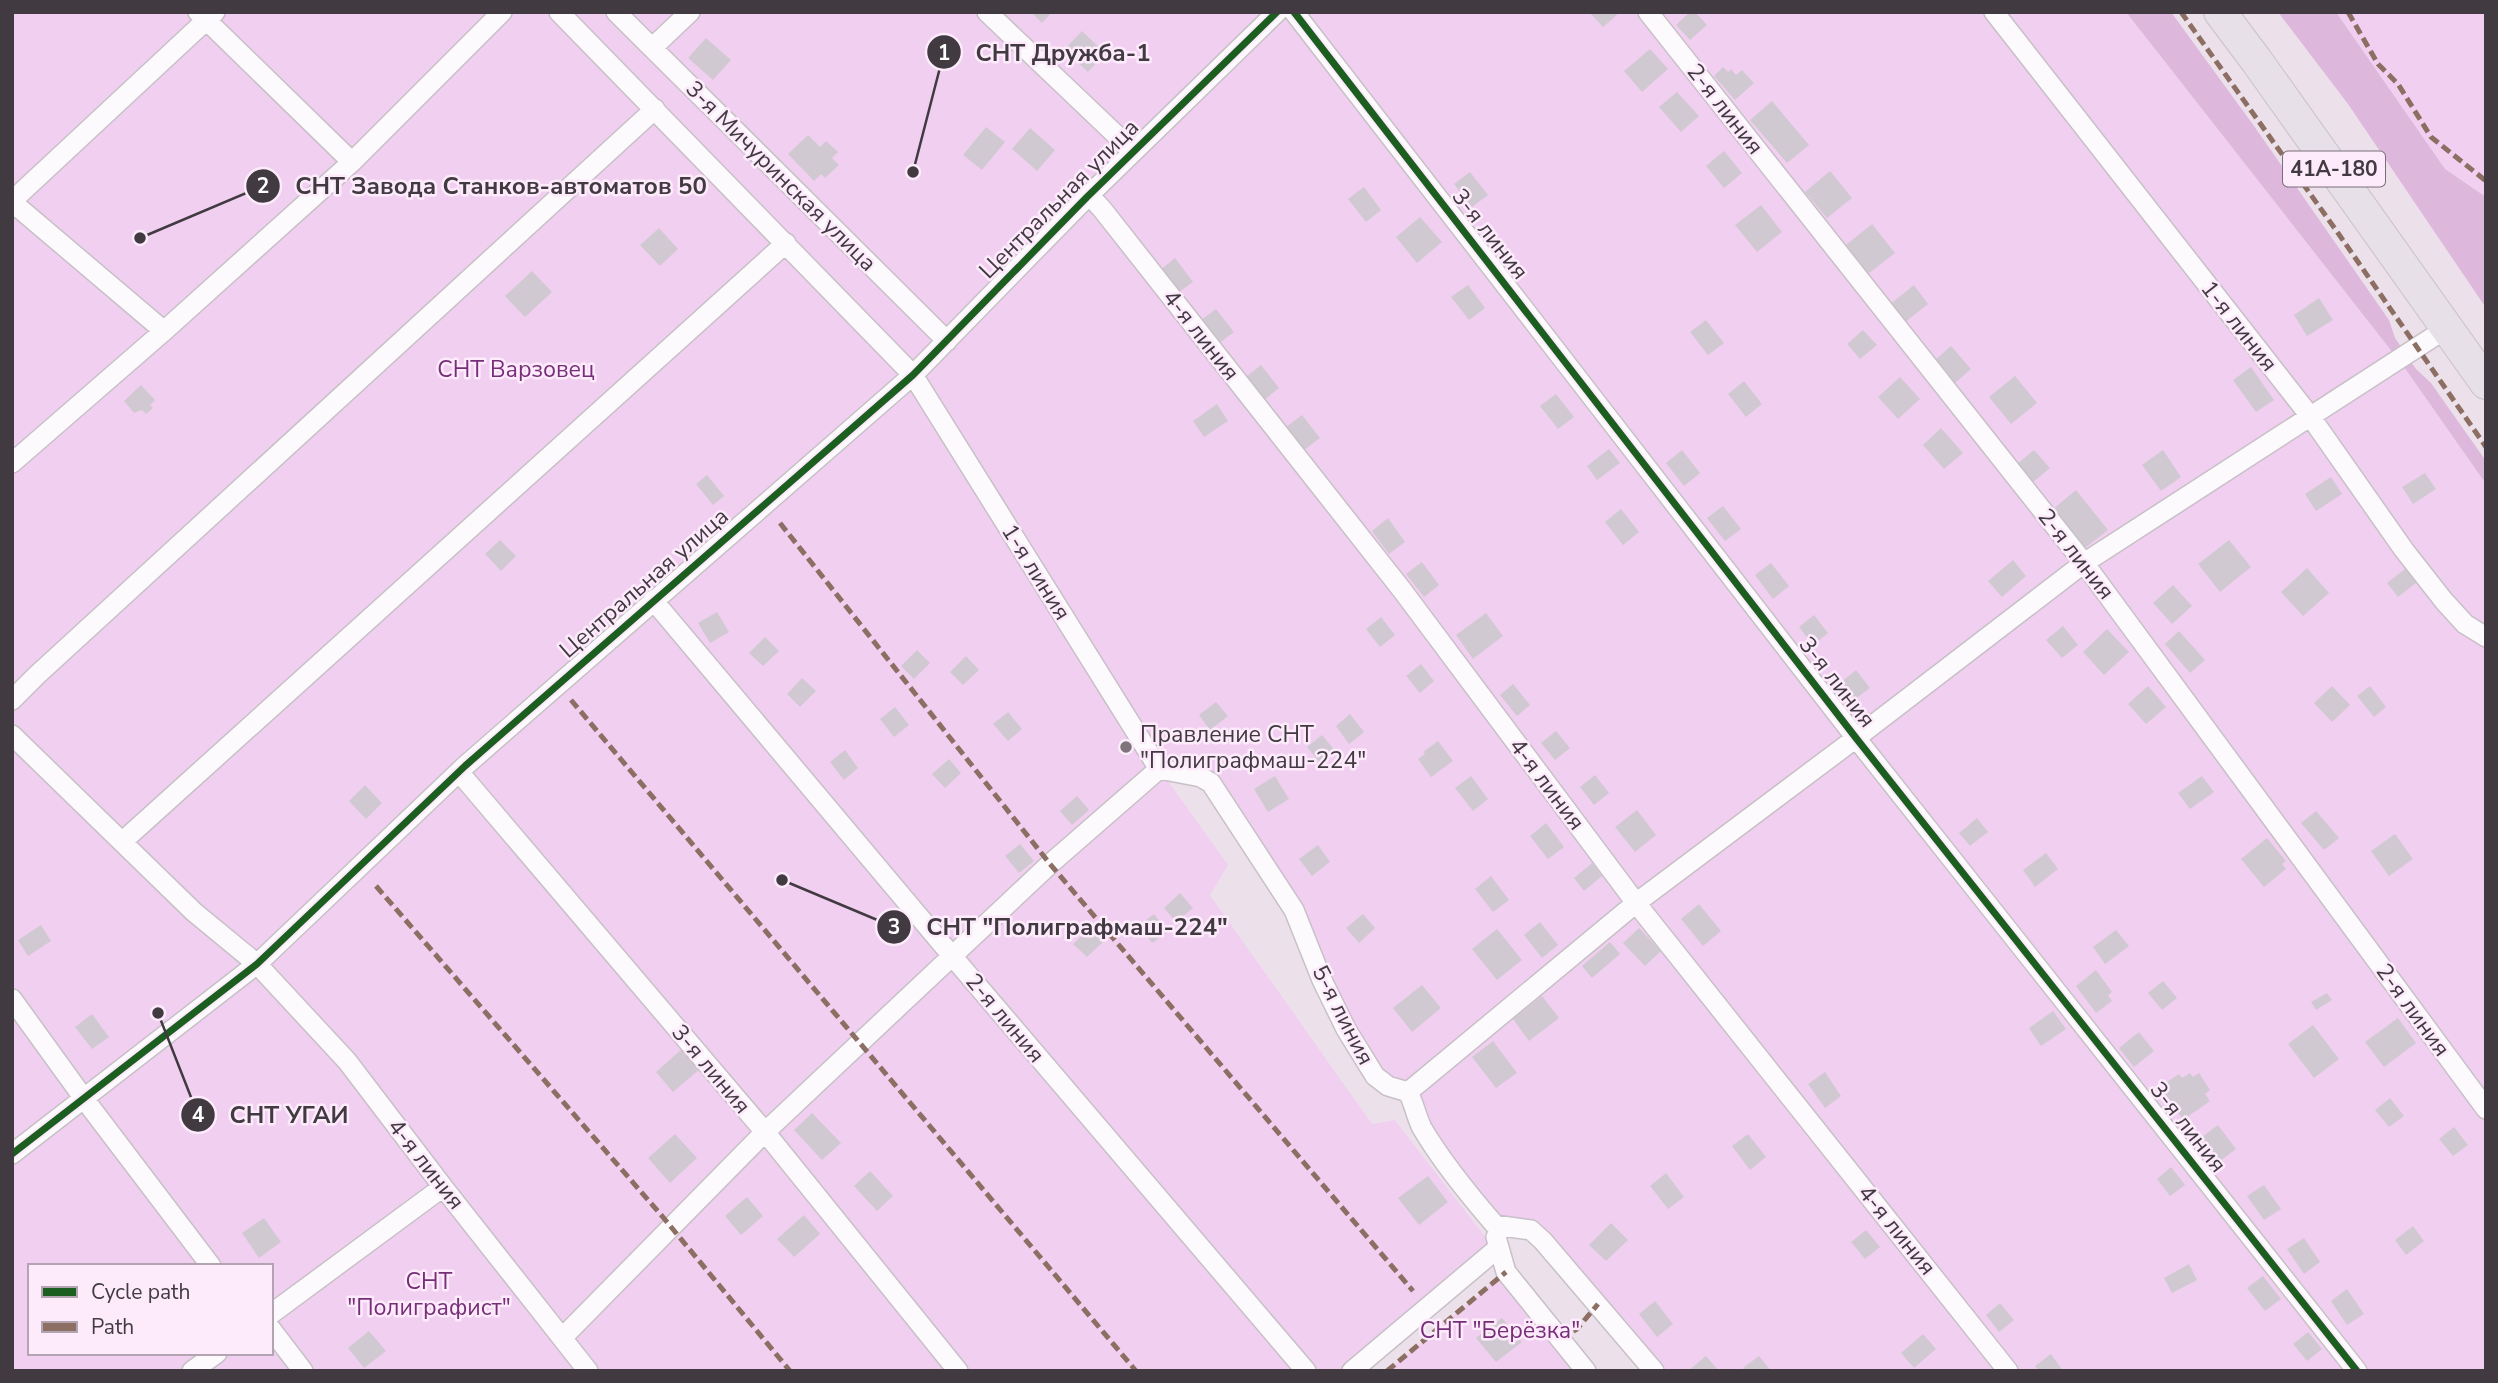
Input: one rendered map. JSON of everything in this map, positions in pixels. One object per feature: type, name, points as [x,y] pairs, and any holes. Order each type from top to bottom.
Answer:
[{"type":"main road","name":"41А-180","points":[[2220,12],[2486,383]]},
{"type":"street","points":[[12,463],[352,162],[502,12]]},
{"type":"street","name":"1-я линия","points":[[559,12],[913,375],[1159,769]]},
{"type":"street","name":"3-я Мичуринская улица","points":[[615,12],[947,341]]},
{"type":"street","points":[[652,48],[690,12]]},
{"type":"street","points":[[987,12],[1133,151]]},
{"type":"street","name":"Центральная улица","points":[[12,1154],[257,964],[459,772],[913,375],[1088,195],[1277,12]]},
{"type":"street","name":"3-я линия","points":[[1294,12],[1856,738],[2357,1371]]},
{"type":"street","name":"2-я линия","points":[[1648,12],[2084,563],[2486,1109]]},
{"type":"street","name":"1-я линия","points":[[1994,12],[2310,416],[2404,550],[2444,601],[2465,624],[2486,637]]},
{"type":"street","points":[[164,331],[12,202],[207,15],[352,162]]},
{"type":"street","points":[[12,700],[655,109]]},
{"type":"street","name":"4-я линия","points":[[1088,195],[1102,209],[1402,590],[1636,904],[2008,1371]]},
{"type":"street","points":[[123,841],[786,243]]},
{"type":"street","points":[[1586,1371],[1506,1272],[1498,1248],[1495,1225],[1434,1146],[1420,1124],[1408,1092],[1636,904],[2084,563],[2447,328]]},
{"type":"street","name":"2-я линия","points":[[653,600],[1306,1371]]},
{"type":"street","name":"4-я линия","points":[[12,735],[194,912],[257,964],[347,1061],[588,1371]]},
{"type":"street","points":[[562,1338],[765,1132],[1050,864],[1159,769]]},
{"type":"street","name":"5-я линия","points":[[1159,769],[1201,777],[1211,783],[1294,910],[1322,980],[1346,1029],[1376,1076],[1388,1086],[1408,1092]]},
{"type":"street","name":"3-я линия","points":[[459,772],[765,1132],[958,1371]]},
{"type":"street","points":[[12,999],[209,1264]]},
{"type":"street","points":[[273,1313],[443,1187]]},
{"type":"street","points":[[1495,1225],[1531,1230],[1537,1235],[1555,1252],[1654,1371]]},
{"type":"street","points":[[1352,1371],[1498,1248]]},
{"type":"street","points":[[273,1332],[303,1371]]},
{"type":"street","points":[[192,1371],[214,1355]]},
{"type":"green space","points":[[12,12],[2126,12],[2404,367],[2486,484],[2486,1371],[1654,1371],[1531,1230],[1491,1221],[1414,1103],[1382,1081],[1292,916],[1211,783],[1157,766],[1228,865],[1210,895],[1372,1124],[1395,1120],[1496,1251],[1352,1371],[12,1371]]},
{"type":"green space","points":[[2336,12],[2486,12],[2486,197],[2445,169]]},
{"type":"green space","name":"СНТ \"Берёзка\"","points":[[1501,1276],[1586,1371],[1387,1371]]},
{"type":"shaded area","points":[[2126,12],[2171,12],[2389,320],[2395,338],[2416,369],[2431,383],[2486,461],[2486,484],[2404,367]]},
{"type":"shaded area","points":[[2278,12],[2336,12],[2445,169],[2486,197],[2486,308],[2348,104]]},
{"type":"building","points":[[1031,12],[1052,12],[1042,23]]},
{"type":"building","points":[[1589,12],[1616,12],[1618,14],[1603,27]]},
{"type":"building","points":[[1690,12],[1695,12],[1707,25],[1690,40],[1676,25]]},
{"type":"building","points":[[1082,31],[1105,53],[1088,72],[1064,50]]},
{"type":"building","points":[[706,38],[731,60],[713,80],[688,58]]},
{"type":"building","points":[[1650,49],[1668,69],[1642,92],[1624,71]]},
{"type":"building","points":[[1723,67],[1728,72],[1731,69],[1736,75],[1742,70],[1754,83],[1735,100],[1714,76]]},
{"type":"building","points":[[1677,92],[1699,116],[1681,132],[1659,107]]},
{"type":"building","points":[[1772,101],[1809,145],[1787,163],[1750,120]]},
{"type":"building","points":[[986,127],[1005,142],[982,170],[963,155]]},
{"type":"building","points":[[1030,128],[1055,150],[1037,171],[1012,149]]},
{"type":"building","points":[[808,135],[820,147],[826,141],[838,152],[832,158],[839,165],[825,178],[821,174],[814,181],[788,154]]},
{"type":"building","points":[[1724,151],[1742,173],[1724,188],[1706,166]]},
{"type":"building","points":[[1830,171],[1852,198],[1827,218],[1805,192]]},
{"type":"building","points":[[1470,172],[1488,195],[1472,207],[1454,184]]},
{"type":"building","points":[[1364,187],[1381,210],[1366,222],[1348,199]]},
{"type":"building","points":[[1761,205],[1782,232],[1757,252],[1735,225]]},
{"type":"building","points":[[1420,217],[1442,242],[1417,263],[1396,237]]},
{"type":"building","points":[[1872,224],[1895,253],[1868,274],[1846,245]]},
{"type":"building","points":[[659,228],[678,249],[660,266],[640,245]]},
{"type":"building","points":[[1175,258],[1193,282],[1176,294],[1159,271]]},
{"type":"building","points":[[532,271],[552,292],[525,317],[505,296]]},
{"type":"building","points":[[1468,285],[1485,308],[1469,320],[1451,297]]},
{"type":"building","points":[[1914,285],[1928,304],[1904,323],[1889,305]]},
{"type":"building","points":[[2319,298],[2333,320],[2307,336],[2294,315]]},
{"type":"building","points":[[1216,309],[1234,332],[1218,344],[1200,321]]},
{"type":"building","points":[[1706,320],[1724,343],[1708,355],[1690,332]]},
{"type":"building","points":[[1863,330],[1877,345],[1860,359],[1847,344]]},
{"type":"building","points":[[1951,346],[1971,369],[1954,384],[1934,361]]},
{"type":"building","points":[[1261,365],[1279,388],[1263,401],[1246,377]]},
{"type":"building","points":[[2251,367],[2274,400],[2256,412],[2233,380]]},
{"type":"building","points":[[2015,376],[2037,403],[2011,424],[1989,397]]},
{"type":"building","points":[[1900,377],[1920,399],[1898,419],[1878,397]]},
{"type":"building","points":[[1744,381],[1762,404],[1746,417],[1728,394]]},
{"type":"building","points":[[141,385],[155,400],[150,405],[153,408],[146,414],[142,410],[134,413],[124,401]]},
{"type":"building","points":[[1556,394],[1574,417],[1558,429],[1540,406]]},
{"type":"building","points":[[1217,404],[1228,421],[1204,437],[1193,421]]},
{"type":"building","points":[[1302,415],[1320,438],[1304,450],[1286,427]]},
{"type":"building","points":[[1941,428],[1963,453],[1944,469],[1923,445]]},
{"type":"building","points":[[1609,449],[1620,463],[1597,480],[1587,466]]},
{"type":"building","points":[[1682,450],[1700,473],[1684,486],[1666,463]]},
{"type":"building","points":[[2034,450],[2050,468],[2032,483],[2017,464]]},
{"type":"building","points":[[2163,450],[2181,477],[2161,491],[2142,465]]},
{"type":"building","points":[[2425,473],[2436,489],[2413,504],[2402,487]]},
{"type":"building","points":[[707,475],[724,496],[713,505],[696,484]]},
{"type":"building","points":[[2331,477],[2342,494],[2316,511],[2305,494]]},
{"type":"building","points":[[2076,490],[2108,530],[2085,548],[2053,509]]},
{"type":"building","points":[[1723,506],[1741,529],[1725,541],[1707,518]]},
{"type":"building","points":[[1621,509],[1639,532],[1623,545],[1605,522]]},
{"type":"building","points":[[1388,518],[1405,542],[1389,554],[1372,531]]},
{"type":"building","points":[[500,540],[516,556],[501,571],[485,554]]},
{"type":"building","points":[[2229,540],[2251,567],[2220,592],[2198,564]]},
{"type":"building","points":[[2013,560],[2026,576],[2002,597],[1988,581]]},
{"type":"building","points":[[1422,562],[1439,585],[1424,597],[1406,574]]},
{"type":"building","points":[[1771,563],[1789,586],[1773,599],[1755,575]]},
{"type":"building","points":[[2410,565],[2421,579],[2398,597],[2387,583]]},
{"type":"building","points":[[2307,568],[2329,593],[2303,616],[2281,592]]},
{"type":"building","points":[[2173,585],[2192,606],[2172,624],[2153,603]]},
{"type":"building","points":[[717,612],[729,632],[710,643],[698,623]]},
{"type":"building","points":[[1486,613],[1503,636],[1473,659],[1456,635]]},
{"type":"building","points":[[1814,615],[1828,633],[1813,645],[1799,627]]},
{"type":"building","points":[[1381,617],[1395,635],[1380,647],[1366,629]]},
{"type":"building","points":[[2063,626],[2078,645],[2062,658],[2046,640]]},
{"type":"building","points":[[2107,629],[2129,652],[2104,675],[2083,652]]},
{"type":"building","points":[[2179,631],[2205,660],[2190,673],[2165,644]]},
{"type":"building","points":[[765,637],[779,651],[763,666],[749,653]]},
{"type":"building","points":[[917,650],[930,663],[914,679],[901,666]]},
{"type":"building","points":[[966,656],[979,670],[963,685],[950,672]]},
{"type":"building","points":[[1421,664],[1434,681],[1420,693],[1406,676]]},
{"type":"building","points":[[1856,670],[1870,688],[1855,699],[1841,682]]},
{"type":"building","points":[[802,678],[816,691],[800,707],[787,694]]},
{"type":"building","points":[[1513,684],[1530,705],[1517,716],[1500,695]]},
{"type":"building","points":[[2148,686],[2166,707],[2146,724],[2128,704]]},
{"type":"building","points":[[2332,686],[2350,705],[2332,722],[2314,703]]},
{"type":"building","points":[[2370,686],[2386,707],[2374,717],[2357,696]]},
{"type":"building","points":[[1216,702],[1228,716],[1210,730],[1199,715]]},
{"type":"building","points":[[895,707],[909,725],[894,737],[880,719]]},
{"type":"building","points":[[1008,712],[1022,729],[1008,741],[993,724]]},
{"type":"building","points":[[1350,714],[1364,732],[1349,744],[1336,726]]},
{"type":"building","points":[[1556,731],[1570,748],[1555,760],[1541,743]]},
{"type":"building","points":[[1322,735],[1336,752],[1321,764],[1307,747]]},
{"type":"building","name":"Правление СНТ \"Полиграфмаш-224\"","points":[[1128,737],[1136,749],[1125,756],[1117,744]]},
{"type":"building","points":[[1438,741],[1453,761],[1431,777],[1418,759]]},
{"type":"building","points":[[845,750],[858,768],[844,780],[830,762]]},
{"type":"building","points":[[949,759],[961,773],[945,788],[932,774]]},
{"type":"building","points":[[1595,775],[1609,793],[1594,805],[1580,787]]},
{"type":"building","points":[[1275,776],[1289,799],[1268,812],[1254,789]]},
{"type":"building","points":[[1471,776],[1488,799],[1473,811],[1455,788]]},
{"type":"building","points":[[2202,776],[2214,792],[2190,809],[2178,793]]},
{"type":"building","points":[[365,785],[382,803],[366,819],[349,801]]},
{"type":"building","points":[[1077,796],[1089,810],[1072,825],[1060,811]]},
{"type":"building","points":[[1637,810],[1656,835],[1635,852],[1615,827]]},
{"type":"building","points":[[2316,811],[2339,838],[2324,850],[2301,823]]},
{"type":"building","points":[[1977,818],[1988,832],[1970,846],[1959,833]]},
{"type":"building","points":[[1546,823],[1564,847],[1548,859],[1530,836]]},
{"type":"building","points":[[2395,834],[2413,859],[2389,876],[2371,851]]},
{"type":"building","points":[[2267,838],[2286,861],[2282,864],[2286,869],[2264,887],[2241,859]]},
{"type":"building","points":[[1020,844],[1034,861],[1019,873],[1005,856]]},
{"type":"building","points":[[1318,845],[1330,862],[1312,876],[1299,859]]},
{"type":"building","points":[[2046,853],[2058,869],[2035,887],[2023,870]]},
{"type":"building","points":[[1592,863],[1602,876],[1584,891],[1574,878]]},
{"type":"building","points":[[1491,876],[1509,900],[1493,912],[1475,889]]},
{"type":"building","points":[[1180,893],[1193,908],[1176,922],[1164,908]]},
{"type":"building","points":[[1699,904],[1721,931],[1703,946],[1681,919]]},
{"type":"building","points":[[1154,914],[1168,932],[1152,943],[1139,925]]},
{"type":"building","points":[[1363,914],[1375,928],[1359,943],[1346,928]]},
{"type":"building","points":[[1540,922],[1558,945],[1542,958],[1524,935]]},
{"type":"building","points":[[41,925],[51,941],[28,956],[18,940]]},
{"type":"building","points":[[1090,928],[1103,942],[1087,957],[1073,944]]},
{"type":"building","points":[[1639,928],[1661,951],[1645,966],[1623,943]]},
{"type":"building","points":[[1497,929],[1522,960],[1497,980],[1472,949]]},
{"type":"building","points":[[2116,930],[2129,946],[2105,964],[2093,947]]},
{"type":"building","points":[[1610,942],[1620,954],[1592,978],[1582,966]]},
{"type":"building","points":[[2096,970],[2112,992],[2108,995],[2112,1001],[2096,1013],[2076,986]]},
{"type":"building","points":[[2163,981],[2177,998],[2162,1010],[2148,993]]},
{"type":"building","points":[[1422,985],[1441,1008],[1412,1032],[1393,1008]]},
{"type":"building","points":[[2327,993],[2332,1000],[2316,1010],[2311,1002]]},
{"type":"building","points":[[1542,996],[1559,1018],[1529,1041],[1513,1019]]},
{"type":"building","points":[[2053,1011],[2066,1029],[2041,1046],[2029,1028]]},
{"type":"building","points":[[92,1014],[109,1037],[92,1049],[75,1027]]},
{"type":"building","points":[[2398,1018],[2416,1043],[2384,1067],[2365,1042]]},
{"type":"building","points":[[2313,1025],[2339,1059],[2314,1078],[2288,1044]]},
{"type":"building","points":[[2139,1032],[2154,1051],[2134,1067],[2119,1048]]},
{"type":"building","points":[[1493,1041],[1517,1073],[1496,1088],[1472,1057]]},
{"type":"building","points":[[682,1049],[700,1069],[673,1092],[656,1072]]},
{"type":"building","points":[[1825,1072],[1841,1096],[1825,1108],[1808,1084]]},
{"type":"building","points":[[2190,1073],[2193,1077],[2199,1073],[2210,1090],[2205,1094],[2210,1101],[2183,1120],[2164,1092],[2168,1089],[2164,1084],[2179,1074],[2182,1078]]},
{"type":"building","points":[[2390,1098],[2404,1116],[2389,1127],[2375,1110]]},
{"type":"building","points":[[812,1113],[841,1143],[822,1160],[794,1130]]},
{"type":"building","points":[[2218,1125],[2236,1149],[2220,1161],[2202,1137]]},
{"type":"building","points":[[2454,1127],[2468,1145],[2453,1156],[2439,1139]]},
{"type":"building","points":[[675,1134],[697,1158],[670,1183],[648,1158]]},
{"type":"building","points":[[1748,1134],[1766,1157],[1750,1170],[1732,1146]]},
{"type":"building","points":[[2171,1167],[2185,1185],[2170,1196],[2157,1179]]},
{"type":"building","points":[[870,1171],[893,1196],[877,1211],[854,1186]]},
{"type":"building","points":[[1666,1173],[1684,1197],[1668,1209],[1650,1186]]},
{"type":"building","points":[[1428,1176],[1448,1202],[1419,1225],[1398,1198]]},
{"type":"building","points":[[2264,1185],[2281,1209],[2264,1220],[2247,1196]]},
{"type":"building","points":[[747,1197],[763,1216],[741,1235],[725,1216]]},
{"type":"building","points":[[804,1215],[820,1234],[794,1257],[777,1239]]},
{"type":"building","points":[[264,1218],[281,1242],[259,1258],[242,1233]]},
{"type":"building","points":[[1611,1223],[1628,1240],[1606,1261],[1589,1245]]},
{"type":"building","points":[[2413,1226],[2424,1241],[2406,1255],[2395,1240]]},
{"type":"building","points":[[1866,1230],[1880,1247],[1865,1259],[1851,1242]]},
{"type":"building","points":[[2304,1238],[2320,1262],[2304,1274],[2287,1249]]},
{"type":"building","points":[[2189,1264],[2197,1280],[2172,1293],[2164,1278]]},
{"type":"building","points":[[2263,1276],[2281,1299],[2265,1311],[2247,1288]]},
{"type":"building","points":[[2347,1289],[2364,1314],[2347,1325],[2331,1301]]},
{"type":"building","points":[[1655,1301],[1673,1324],[1657,1337],[1639,1314]]},
{"type":"building","points":[[2000,1303],[2014,1320],[1999,1332],[1986,1315]]},
{"type":"building","points":[[1502,1318],[1522,1342],[1496,1362],[1476,1338]]},
{"type":"building","points":[[369,1331],[386,1351],[364,1368],[348,1348]]},
{"type":"building","points":[[2308,1332],[2322,1349],[2307,1361],[2293,1344]]},
{"type":"building","points":[[1923,1334],[1936,1349],[1914,1368],[1901,1353]]},
{"type":"building","points":[[2051,1354],[2063,1371],[2039,1371],[2035,1366]]},
{"type":"building","points":[[1706,1356],[1719,1371],[1688,1371]]},
{"type":"building","points":[[1759,1356],[1771,1371],[1745,1371],[1743,1368]]},
{"type":"marked path","points":[[2181,12],[2486,447]]},
{"type":"marked path","points":[[2348,12],[2378,64],[2398,84],[2431,137],[2486,181]]},
{"type":"marked path","points":[[780,523],[1050,864],[1413,1291]]},
{"type":"marked path","points":[[571,700],[1136,1371]]},
{"type":"marked path","points":[[376,886],[662,1216],[790,1371]]},
{"type":"marked path","points":[[1387,1371],[1506,1272]]},
{"type":"marked path","points":[[1560,1338],[1577,1329],[1598,1304]]},
{"type":"cycle path","points":[[12,1154],[257,964],[465,766],[913,375],[1087,197],[1277,12]]},
{"type":"cycle path","points":[[1294,12],[1856,738],[2357,1371]]},
{"type":"place","name":"СНТ Дружба-1","points":[[913,172]]},
{"type":"place","name":"СНТ Завода Станков-автоматов 50","points":[[140,238]]},
{"type":"place","name":"Правление СНТ \"Полиграфмаш-224\"","points":[[1126,747]]},
{"type":"place","name":"СНТ \"Полиграфмаш-224\"","points":[[782,880]]},
{"type":"place","name":"СНТ УГАИ","points":[[158,1013]]},
{"type":"park label","name":"СНТ Варзовец","points":[[516,369]]},
{"type":"park label","name":"СНТ \"Полиграфист\"","points":[[429,1294]]}]
